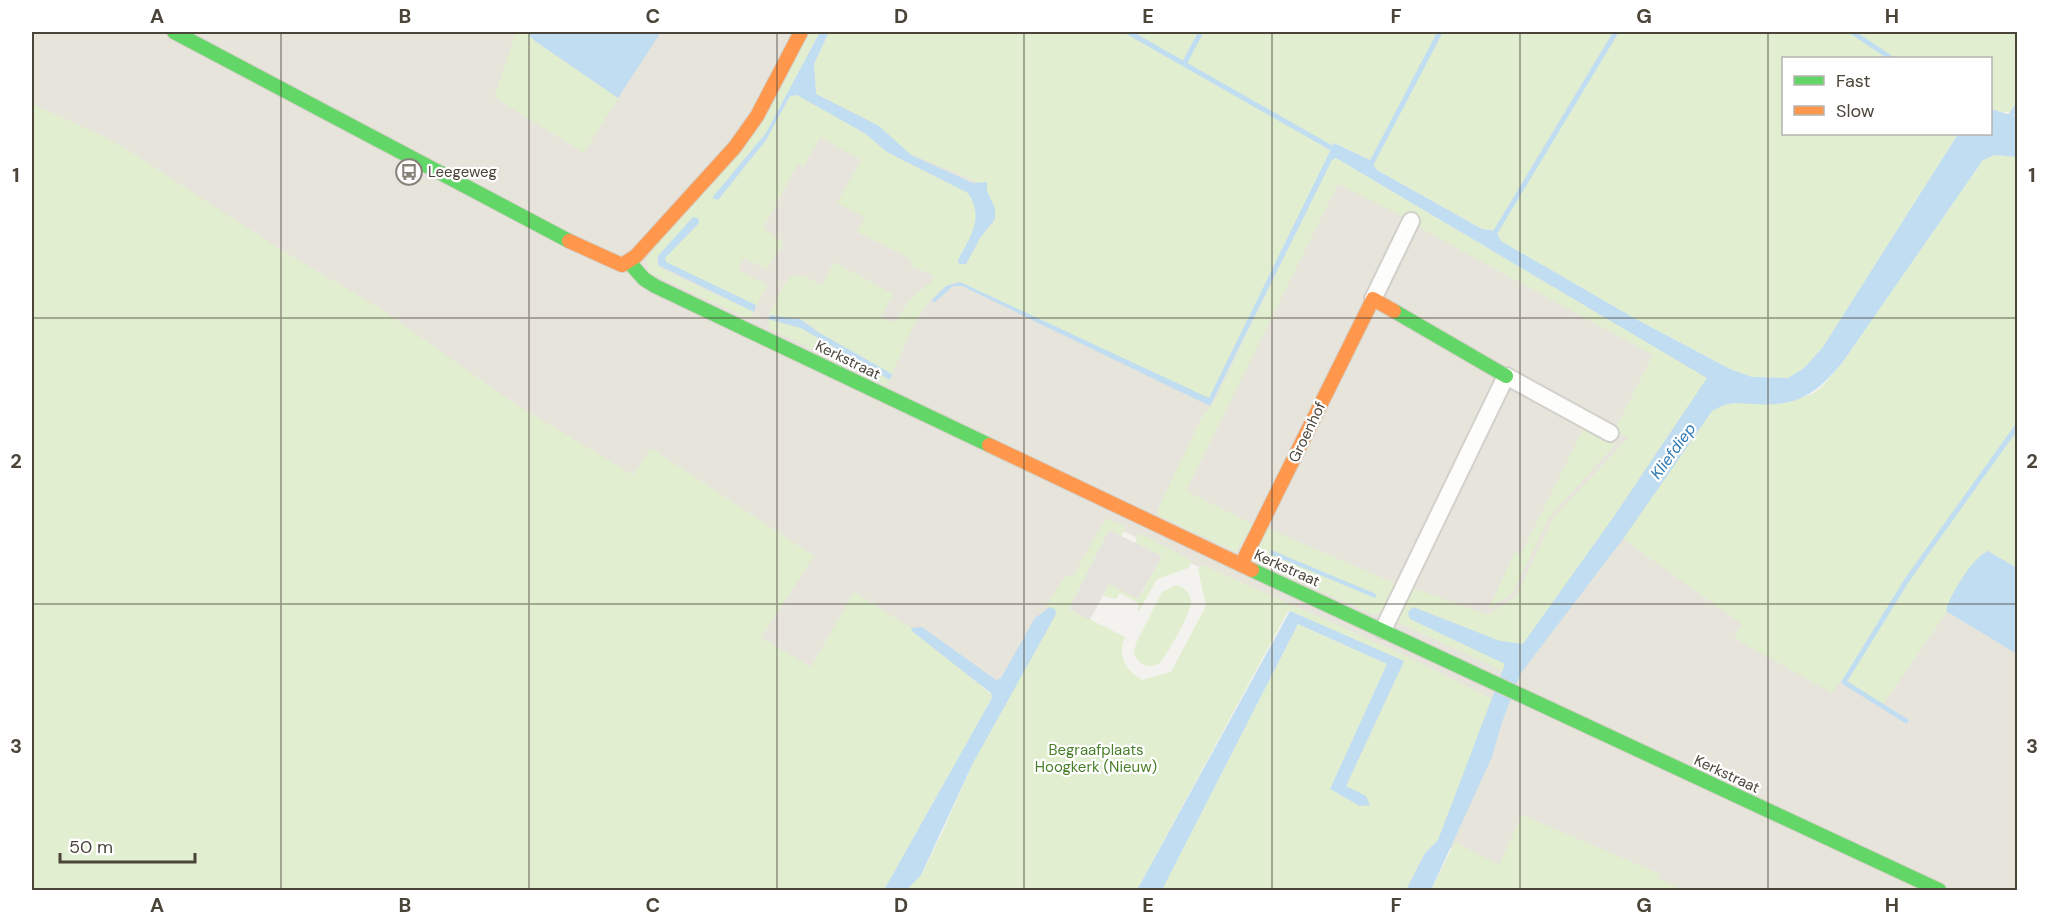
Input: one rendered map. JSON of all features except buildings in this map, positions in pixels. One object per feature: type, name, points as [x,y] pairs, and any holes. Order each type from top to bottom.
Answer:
[{"type":"street","points":[[174,32],[604,259],[622,266],[735,147],[757,116],[801,32]]},
{"type":"street","name":"Groenhof","points":[[1241,565],[1411,221]]},
{"type":"street","name":"Kerkstraat","points":[[628,262],[644,279],[655,286],[1241,565],[1939,891]]},
{"type":"street","points":[[1373,299],[1610,434]]},
{"type":"street","points":[[1383,630],[1506,376]]},
{"type":"shaded area","points":[[32,32],[819,32],[800,66],[1335,170],[1706,367],[2017,557],[2017,890],[1666,890],[1501,874],[1337,791],[1395,660],[1121,530],[1007,688],[815,678],[749,634],[635,494],[32,118]]},
{"type":"shaded area","points":[[1109,530],[1162,556],[1138,599],[1109,584],[1090,620],[1069,609]]},
{"type":"green space","points":[[516,32],[526,32],[535,41],[618,98],[584,153],[494,97]]},
{"type":"green space","points":[[810,32],[820,32],[766,133],[713,197],[718,200],[766,140],[790,96],[797,95],[866,134],[887,152],[968,193],[975,211],[974,227],[958,260],[972,255],[980,238],[993,224],[988,192],[980,183],[905,152],[879,126],[816,94],[814,64],[829,32],[2017,32],[2017,117],[2012,113],[1992,110],[1992,57],[1782,57],[1782,135],[1957,135],[1823,347],[1804,368],[1788,378],[1752,377],[1730,369],[1634,318],[1501,241],[1497,231],[1482,229],[1377,170],[1370,160],[1334,143],[1228,365],[1212,395],[1205,398],[960,282],[947,286],[926,305],[910,333],[892,374],[818,332],[808,323],[769,315],[785,283],[792,276],[804,276],[822,285],[834,262],[893,294],[881,317],[895,323],[910,299],[931,282],[933,275],[911,266],[911,259],[857,232],[865,217],[837,203],[861,160],[820,137],[804,166],[798,164],[763,228],[784,243],[780,252],[777,250],[767,269],[744,258],[738,270],[767,285],[756,307],[666,262],[665,258],[699,223],[658,256],[657,262],[661,269],[754,312],[750,319],[650,273],[646,260]]},
{"type":"green space","points":[[32,104],[103,136],[131,152],[278,248],[381,309],[512,402],[633,475],[651,448],[814,556],[761,638],[811,667],[854,592],[911,628],[991,694],[992,698],[884,890],[32,890]]},
{"type":"green space","points":[[1995,155],[2017,157],[2017,568],[1988,551],[1981,554],[1952,596],[1947,612],[1883,704],[1841,680],[1832,693],[1734,638],[1742,624],[1623,539],[1712,411],[1733,401],[1768,404],[1810,395],[1821,388],[1842,363],[1983,160]]},
{"type":"green space","points":[[1336,158],[1707,378],[1615,515],[1523,644],[1500,641],[1413,607],[1430,628],[1505,663],[1503,671],[1397,622],[1395,618],[1410,587],[1489,615],[1516,596],[1554,517],[1628,438],[1615,430],[1653,355],[1420,228],[1422,220],[1407,213],[1402,216],[1338,184],[1186,491],[1253,524],[1236,552],[1159,516],[1157,511],[1202,417],[1213,403],[1332,160]]},
{"type":"green space","points":[[768,318],[801,328],[890,380],[887,386],[769,328]]},
{"type":"green space","points":[[1584,427],[1615,445],[1550,516],[1513,592],[1488,610],[1515,552],[1521,554]]},
{"type":"green space","name":"Begraafplaats Hoogkerk (Nieuw)","points":[[1106,518],[1126,527],[1121,536],[1110,530],[1069,609],[1125,637],[1122,650],[1124,662],[1131,672],[1142,680],[1171,672],[1206,606],[1198,569],[1203,565],[1406,656],[1492,699],[1438,840],[1425,853],[1406,890],[1162,890],[1298,624],[1387,664],[1330,789],[1365,796],[1346,787],[1404,661],[1290,611],[1137,890],[907,890],[921,875],[942,833],[973,763],[1050,607],[1045,608],[1065,576],[1073,576]]},
{"type":"green space","points":[[1267,528],[1396,584],[1384,610],[1373,615],[1258,563],[1255,555]]},
{"type":"green space","points":[[1139,533],[1191,560],[1188,568],[1157,579],[1139,611],[1137,610],[1140,604],[1120,593],[1116,599],[1103,596],[1109,584],[1139,598],[1162,556],[1135,543]]},
{"type":"green space","points":[[1176,585],[1190,596],[1191,602],[1187,615],[1160,663],[1152,666],[1146,665],[1139,662],[1134,655],[1136,643],[1162,592]]},
{"type":"green space","points":[[1522,815],[1660,874],[1658,878],[1681,890],[1431,890],[1455,842],[1499,865]]},
{"type":"water","points":[[526,32],[661,32],[618,98],[535,41]]},
{"type":"water","points":[[820,32],[829,32],[814,64],[816,94],[879,126],[911,155],[973,183],[987,182],[987,191],[995,208],[995,219],[980,238],[966,264],[959,264],[958,260],[974,227],[975,211],[968,193],[887,152],[866,134],[797,95],[790,96],[766,140],[718,200],[712,198],[766,133]]},
{"type":"water","name":"Kliefdiep","points":[[1992,109],[2017,117],[2017,157],[1995,155],[1983,160],[1842,363],[1823,383],[1804,397],[1793,401],[1768,404],[1732,403],[1712,411],[1623,539],[1521,673],[1502,722],[1492,757],[1431,890],[1406,890],[1425,853],[1438,840],[1505,664],[1410,619],[1408,612],[1413,607],[1500,641],[1523,644],[1615,515],[1707,378],[1336,158],[1332,160],[1210,406],[962,286],[953,286],[935,302],[931,301],[946,286],[960,282],[1209,398],[1334,143],[1370,160],[1377,170],[1482,229],[1496,231],[1501,241],[1634,318],[1730,369],[1752,377],[1788,378],[1804,368],[1823,347],[1957,135],[1992,135]]},
{"type":"water","points":[[693,217],[698,218],[699,223],[665,258],[666,262],[756,305],[754,312],[658,265],[658,256]]},
{"type":"water","points":[[770,315],[800,319],[818,332],[892,374],[890,380],[801,328],[768,319]]},
{"type":"water","points":[[1271,550],[1377,595],[1375,598],[1270,554]]},
{"type":"water","points":[[1988,551],[2017,568],[2017,654],[1946,611],[1962,578],[1975,561]]},
{"type":"water","points":[[1050,607],[1055,609],[1056,614],[973,763],[921,875],[907,890],[884,890],[992,698],[991,693],[911,628],[922,627],[996,680],[1001,678],[1035,618]]},
{"type":"water","points":[[1290,611],[1404,661],[1346,786],[1366,796],[1370,805],[1360,806],[1330,789],[1387,664],[1298,624],[1162,890],[1137,890]]},
{"type":"waterway","points":[[1128,32],[1335,150]]},
{"type":"waterway","points":[[1184,64],[1201,32]]},
{"type":"waterway","points":[[1369,168],[1440,32]]},
{"type":"waterway","points":[[1496,231],[1616,32]]},
{"type":"waterway","points":[[1852,32],[1890,57]]},
{"type":"waterway","points":[[2009,118],[2018,105]]},
{"type":"waterway","points":[[1906,721],[1844,682],[1907,580],[2018,425]]},
{"type":"traffic: fast","points":[[174,32],[569,241]]},
{"type":"traffic: fast","points":[[629,262],[644,279],[655,286],[989,445]]},
{"type":"traffic: fast","points":[[1394,311],[1506,376]]},
{"type":"traffic: fast","points":[[1252,570],[1939,890]]},
{"type":"traffic: slow","points":[[569,241],[622,265],[636,256],[735,147],[757,116],[801,32]]},
{"type":"traffic: slow","points":[[1241,565],[1373,299],[1394,311]]},
{"type":"traffic: slow","points":[[989,445],[1252,570]]},
{"type":"place","name":"Leegeweg","points":[[409,172]]}]
